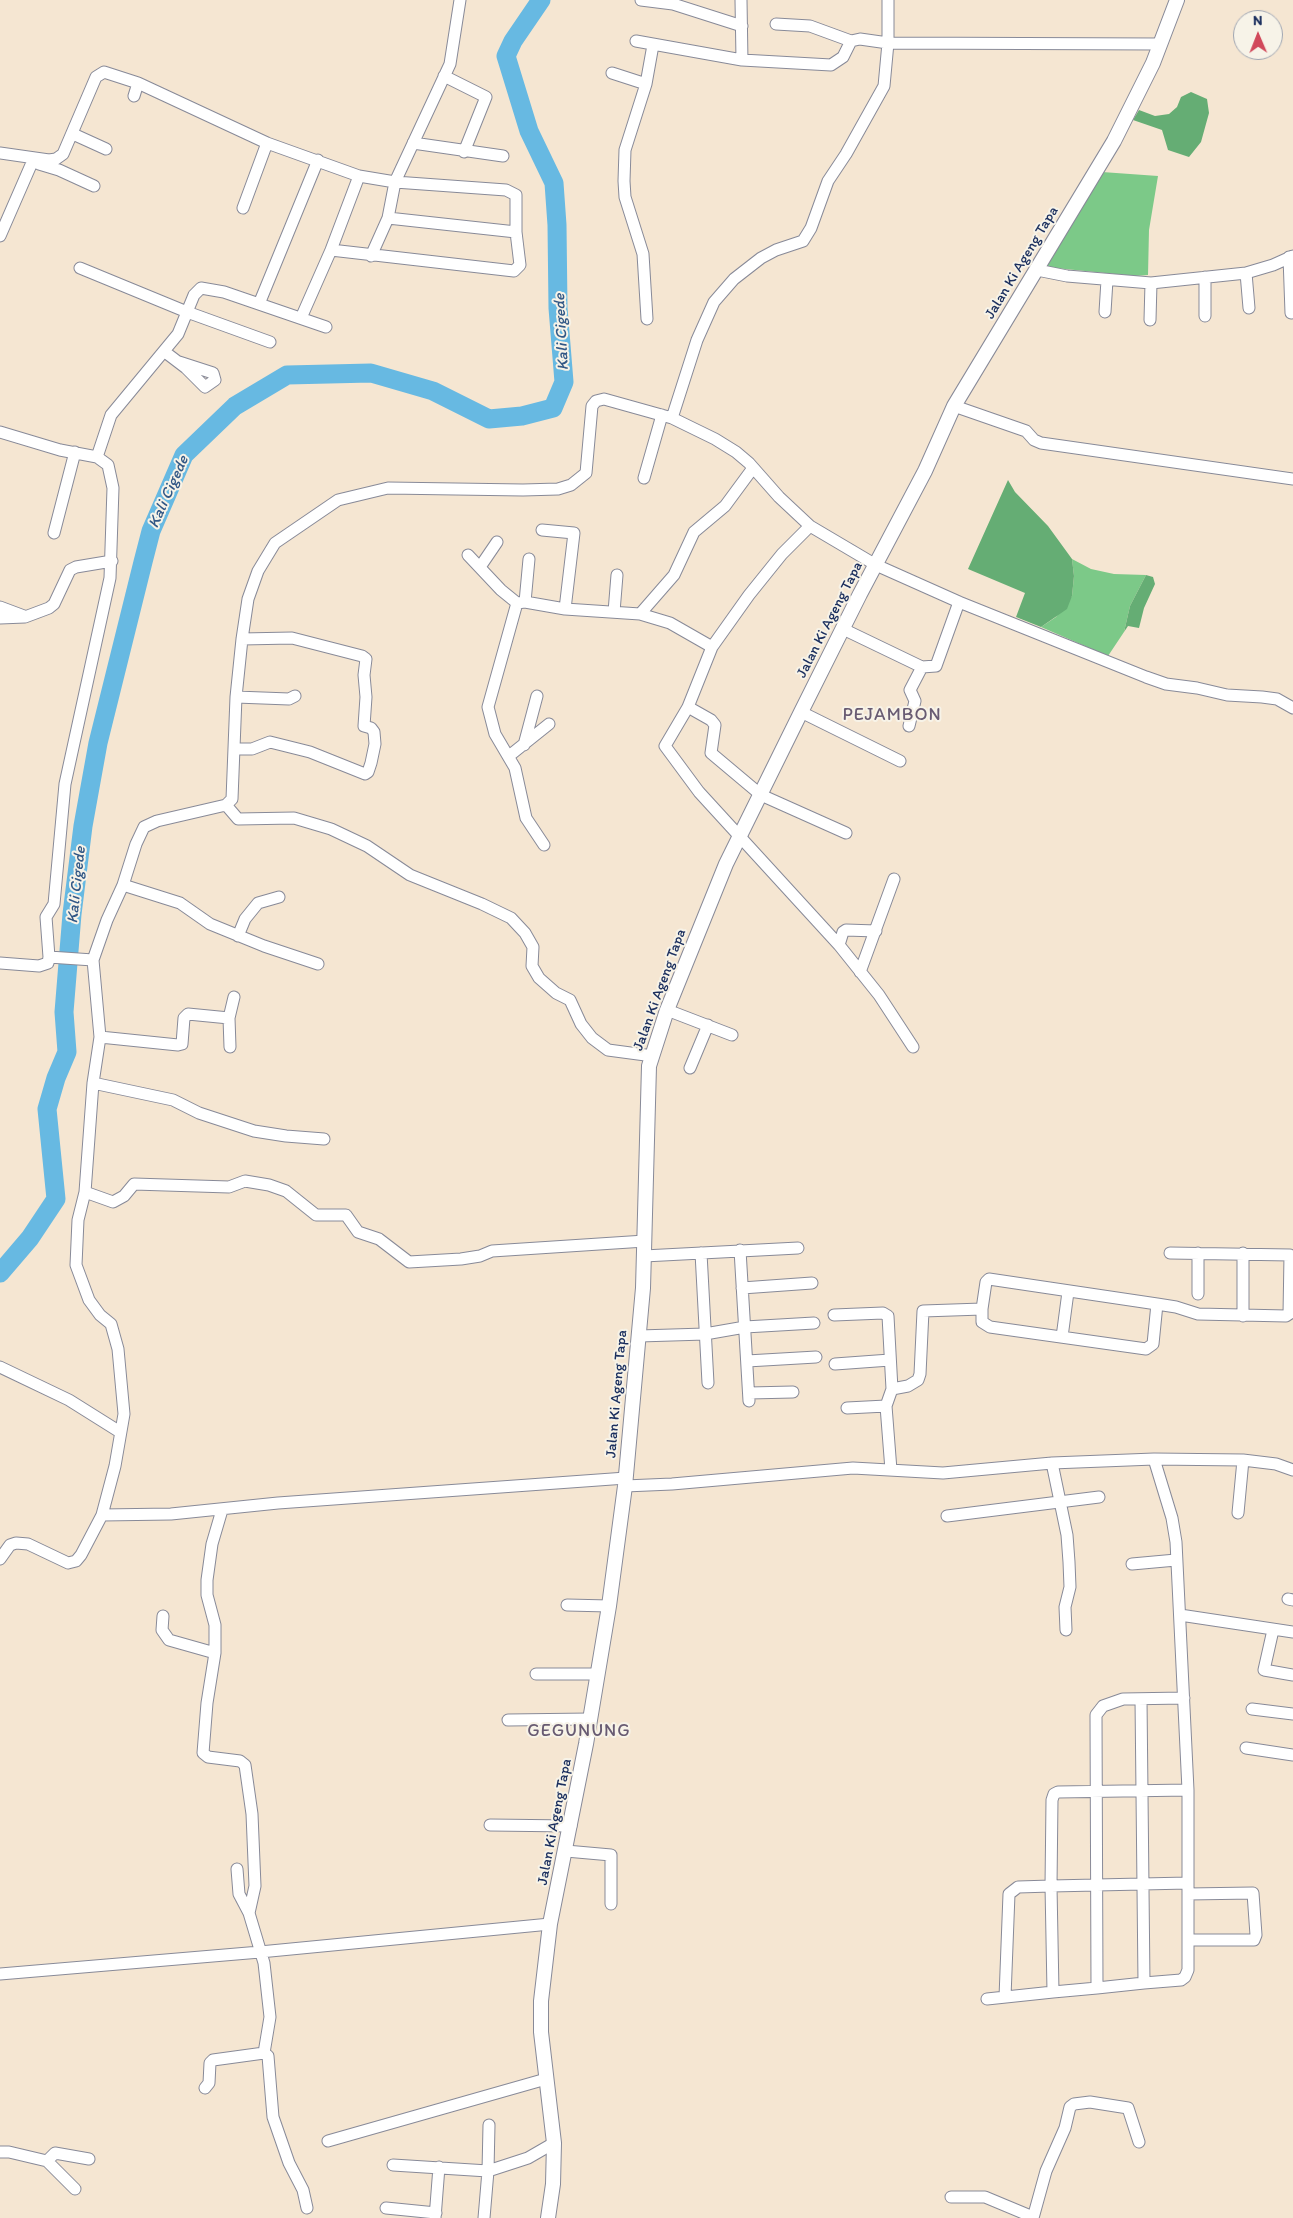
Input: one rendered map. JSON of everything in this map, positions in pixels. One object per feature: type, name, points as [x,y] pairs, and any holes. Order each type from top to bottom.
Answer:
[{"type":"street","points":[[371,256],[388,218],[395,182],[450,64],[460,0]]},
{"type":"street","points":[[641,0],[673,4],[742,26]]},
{"type":"street","points":[[741,0],[742,60]]},
{"type":"street","points":[[644,478],[697,340],[714,302],[734,278],[761,258],[776,250],[803,241],[807,236],[828,181],[846,154],[884,86],[888,43],[888,0]]},
{"type":"street","name":"Jalan Ki Ageng Tapa","points":[[548,2218],[553,2184],[554,2144],[540,2018],[550,1924],[571,1826],[590,1719],[609,1606],[626,1482],[639,1336],[645,1240],[649,1066],[667,1010],[726,864],[843,629],[925,471],[954,406],[1114,141],[1134,102],[1177,0]]},
{"type":"street","points":[[776,24],[810,26],[851,41],[860,38],[888,43],[1159,44]]},
{"type":"street","points":[[636,41],[742,60],[831,65],[843,57],[851,41]]},
{"type":"street","points":[[647,319],[643,254],[625,197],[624,182],[625,150],[646,84],[653,45]]},
{"type":"street","points":[[33,160],[56,159],[63,154],[96,77],[99,74],[110,73],[138,83],[267,143],[359,176],[395,182],[506,190],[514,193],[516,199],[516,232],[520,265],[514,271],[331,250]]},
{"type":"street","points":[[612,73],[646,84]]},
{"type":"street","points":[[444,76],[486,97],[464,152]]},
{"type":"street","points":[[134,96],[138,83]]},
{"type":"street","points":[[72,134],[106,149]]},
{"type":"street","points":[[243,208],[267,143]]},
{"type":"street","points":[[413,143],[464,152],[503,156]]},
{"type":"street","points":[[0,153],[33,160],[94,186]]},
{"type":"street","points":[[0,236],[33,160]]},
{"type":"street","points":[[259,304],[318,160]]},
{"type":"street","points":[[301,318],[331,250],[359,176]]},
{"type":"street","points":[[388,218],[516,232]]},
{"type":"street","points":[[1037,270],[1067,276],[1150,283],[1246,273],[1273,265],[1291,257],[1291,313]]},
{"type":"street","points":[[80,268],[187,312],[270,342]]},
{"type":"street","points":[[1246,273],[1249,308]]},
{"type":"street","points":[[1205,277],[1205,316]]},
{"type":"street","points":[[1104,312],[1107,280]]},
{"type":"street","points":[[1150,283],[1150,320]]},
{"type":"street","points":[[97,457],[111,415],[178,334],[198,290],[205,287],[326,327]]},
{"type":"street","points":[[165,352],[179,362]]},
{"type":"street","points":[[0,1559],[10,1545],[16,1543],[28,1544],[68,1563],[72,1563],[81,1555],[102,1515],[115,1466],[124,1414],[118,1349],[111,1324],[100,1315],[89,1300],[76,1265],[78,1220],[85,1192],[93,1083],[100,1037],[90,960],[144,827],[157,821],[226,806],[232,799],[236,749],[236,697],[248,599],[258,571],[275,543],[338,500],[388,488],[523,490],[558,489],[571,485],[586,473],[592,406],[596,401],[604,399],[667,417],[715,439],[736,452],[810,526],[876,565],[959,602],[1095,658],[1166,684],[1238,697],[1277,699],[1293,708]]},
{"type":"street","points":[[954,406],[1026,431],[1034,440],[1041,443],[1293,479]]},
{"type":"street","points":[[0,432],[60,450],[97,457],[108,465],[113,488],[110,578],[65,784],[54,904],[46,917],[54,958]]},
{"type":"street","points":[[54,533],[75,452]]},
{"type":"street","points":[[640,614],[674,574],[694,532],[724,506],[753,468]]},
{"type":"street","points":[[810,526],[782,554],[749,595],[712,647],[688,707],[665,746],[699,792],[839,945],[878,995],[913,1047]]},
{"type":"street","points":[[542,530],[574,533],[566,609]]},
{"type":"street","points":[[480,567],[497,542]]},
{"type":"street","points":[[468,555],[521,602],[566,609],[640,614],[670,623],[712,647]]},
{"type":"street","points":[[529,559],[521,602],[489,702],[489,712],[495,734],[509,756],[518,777],[526,818],[544,845]]},
{"type":"street","points":[[0,618],[26,617],[54,604],[70,570],[76,567],[112,561]]},
{"type":"street","points":[[614,612],[617,575]]},
{"type":"street","points":[[843,629],[922,667],[936,666],[959,602]]},
{"type":"street","points":[[0,607],[26,617]]},
{"type":"street","points":[[236,749],[252,749],[270,742],[310,752],[365,774],[368,772],[371,763],[375,744],[374,732],[371,728],[364,726],[366,697],[364,675],[366,659],[352,652],[292,638],[242,639]]},
{"type":"street","points":[[909,726],[915,701],[910,690],[922,667]]},
{"type":"street","points":[[236,697],[289,700],[295,696]]},
{"type":"street","points":[[524,746],[537,696]]},
{"type":"street","points":[[688,707],[711,720],[715,725],[711,753],[761,795],[846,833]]},
{"type":"street","points":[[802,712],[900,761]]},
{"type":"street","points":[[509,756],[550,724]]},
{"type":"street","points":[[226,806],[238,819],[294,818],[331,829],[367,846],[410,875],[482,904],[510,918],[525,933],[533,947],[532,966],[539,978],[556,993],[570,1000],[581,1024],[592,1038],[608,1050],[652,1056]]},
{"type":"street","points":[[860,972],[894,880]]},
{"type":"street","points":[[122,885],[180,903],[210,924],[238,936],[318,964]]},
{"type":"street","points":[[238,936],[245,919],[258,903],[279,897]]},
{"type":"street","points":[[839,945],[843,932],[846,930],[876,931]]},
{"type":"street","points":[[0,963],[39,966],[48,963],[54,958],[90,960]]},
{"type":"street","points":[[230,1047],[229,1018],[234,997]]},
{"type":"street","points":[[667,1010],[732,1035]]},
{"type":"street","points":[[100,1037],[178,1045],[182,1044],[184,1018],[188,1014],[229,1018]]},
{"type":"street","points":[[690,1068],[708,1025]]},
{"type":"street","points":[[93,1083],[173,1100],[198,1113],[254,1131],[324,1139]]},
{"type":"street","points":[[85,1192],[113,1202],[124,1196],[134,1184],[229,1187],[245,1181],[269,1184],[286,1192],[316,1214],[346,1215],[358,1232],[379,1239],[409,1262],[460,1259],[480,1256],[492,1251],[645,1240]]},
{"type":"street","points":[[644,1256],[798,1248]]},
{"type":"street","points":[[740,1250],[749,1397],[793,1392]]},
{"type":"street","points":[[701,1252],[708,1383]]},
{"type":"street","points":[[1157,1304],[1152,1344],[1150,1348],[1146,1349],[990,1327],[982,1322],[986,1282],[989,1279],[1068,1292],[1157,1304],[1176,1307],[1198,1314],[1286,1316],[1289,1314],[1292,1255],[1170,1253]]},
{"type":"street","points":[[1198,1253],[1198,1294]]},
{"type":"street","points":[[1243,1253],[1243,1316]]},
{"type":"street","points":[[742,1288],[812,1283]]},
{"type":"street","points":[[1062,1337],[1068,1292]]},
{"type":"street","points":[[892,1390],[908,1386],[918,1380],[920,1374],[923,1311],[982,1309]]},
{"type":"street","points":[[834,1315],[886,1313],[892,1390],[886,1406],[891,1470]]},
{"type":"street","points":[[639,1336],[705,1334],[745,1327],[814,1322]]},
{"type":"street","points":[[746,1361],[816,1357]]},
{"type":"street","points":[[835,1364],[890,1360]]},
{"type":"street","points":[[0,1367],[70,1400],[120,1432]]},
{"type":"street","points":[[847,1408],[886,1406]]},
{"type":"street","points":[[102,1515],[171,1514],[278,1503],[626,1482],[681,1483],[853,1468],[943,1473],[1052,1463],[1154,1459],[1243,1460],[1276,1464],[1293,1470]]},
{"type":"street","points":[[987,1999],[1181,1980],[1185,1977],[1188,1970],[1188,1790],[1176,1542],[1172,1518],[1154,1459]]},
{"type":"street","points":[[1238,1514],[1243,1460]]},
{"type":"street","points":[[1052,1463],[1058,1501],[1067,1535],[1070,1587],[1065,1607],[1066,1630]]},
{"type":"street","points":[[947,1516],[1099,1497]]},
{"type":"street","points":[[222,1510],[212,1544],[207,1580],[207,1595],[215,1625],[215,1653],[207,1703],[203,1753],[208,1757],[240,1761],[245,1765],[252,1814],[255,1886],[248,1912]]},
{"type":"street","points":[[0,1539],[10,1545]]},
{"type":"street","points":[[1132,1564],[1176,1560]]},
{"type":"street","points":[[567,1605],[609,1606]]},
{"type":"street","points":[[1180,1615],[1293,1632]]},
{"type":"street","points":[[163,1616],[162,1630],[169,1640],[215,1653]]},
{"type":"street","points":[[1273,1630],[1264,1670],[1293,1675]]},
{"type":"street","points":[[536,1674],[597,1674]]},
{"type":"street","points":[[1097,1988],[1096,1715],[1103,1706],[1123,1699],[1184,1698]]},
{"type":"street","points":[[1141,1699],[1144,1983]]},
{"type":"street","points":[[1252,1708],[1293,1714]]},
{"type":"street","points":[[508,1720],[590,1719]]},
{"type":"street","points":[[1246,1748],[1293,1755]]},
{"type":"street","points":[[1053,1992],[1051,1886],[1052,1800],[1054,1794],[1058,1792],[1188,1790]]},
{"type":"street","points":[[490,1825],[571,1826]]},
{"type":"street","points":[[566,1851],[611,1855],[611,1904]]},
{"type":"street","points":[[238,1869],[240,1894],[248,1912],[266,1973],[270,2010],[264,2054]]},
{"type":"street","points":[[1005,1997],[1009,1894],[1018,1887],[1143,1885],[1253,1893],[1256,1935],[1254,1940],[1189,1940]]},
{"type":"street","points":[[0,1974],[260,1952],[550,1924]]},
{"type":"street","points":[[205,2088],[209,2083],[210,2063],[213,2060],[264,2054],[268,2056],[273,2117],[289,2163],[303,2190],[307,2208]]},
{"type":"street","points":[[328,2141],[546,2078]]},
{"type":"street","points":[[951,2197],[985,2196],[1033,2217],[1046,2171],[1065,2128],[1070,2107],[1074,2104],[1090,2102],[1128,2108],[1139,2142]]},
{"type":"street","points":[[484,2218],[490,2125]]},
{"type":"street","points":[[393,2164],[488,2171],[528,2158],[554,2144]]},
{"type":"street","points":[[0,2152],[9,2152],[47,2161],[75,2189]]},
{"type":"street","points":[[47,2161],[55,2152],[90,2159]]},
{"type":"street","points":[[386,2208],[436,2216],[440,2167]]},
{"type":"green space","points":[[1191,92],[1207,99],[1209,113],[1201,142],[1189,157],[1168,150],[1162,130],[1133,120],[1139,110],[1155,116],[1169,114],[1177,107],[1181,97]]},
{"type":"green space","points":[[1102,172],[1158,176],[1149,230],[1148,275],[1135,276],[1045,267]]},
{"type":"green space","points":[[1008,480],[1015,492],[1048,526],[1072,559],[1074,576],[1072,596],[1067,609],[1041,627],[1016,617],[1025,593],[968,569]]},
{"type":"green space","points":[[1072,559],[1091,569],[1114,574],[1146,575],[1130,606],[1124,632],[1108,656],[1041,627],[1056,617],[1072,596],[1074,576]]},
{"type":"green space","points":[[1146,575],[1153,577],[1155,584],[1144,608],[1139,628],[1128,626],[1124,632],[1130,606]]},
{"type":"waterway","name":"Kali Cigede","points":[[0,1273],[30,1238],[56,1199],[47,1109],[56,1078],[67,1052],[64,1012],[72,914],[83,826],[98,743],[151,531],[184,455],[235,406],[287,375],[371,373],[433,391],[489,419],[522,416],[553,408],[564,382],[558,308],[557,225],[554,183],[529,131],[506,56],[513,41],[541,0]]},
{"type":"district","name":"PEJAMBON","points":[[892,715]]},
{"type":"district","name":"GEGUNUNG","points":[[579,1731]]}]
